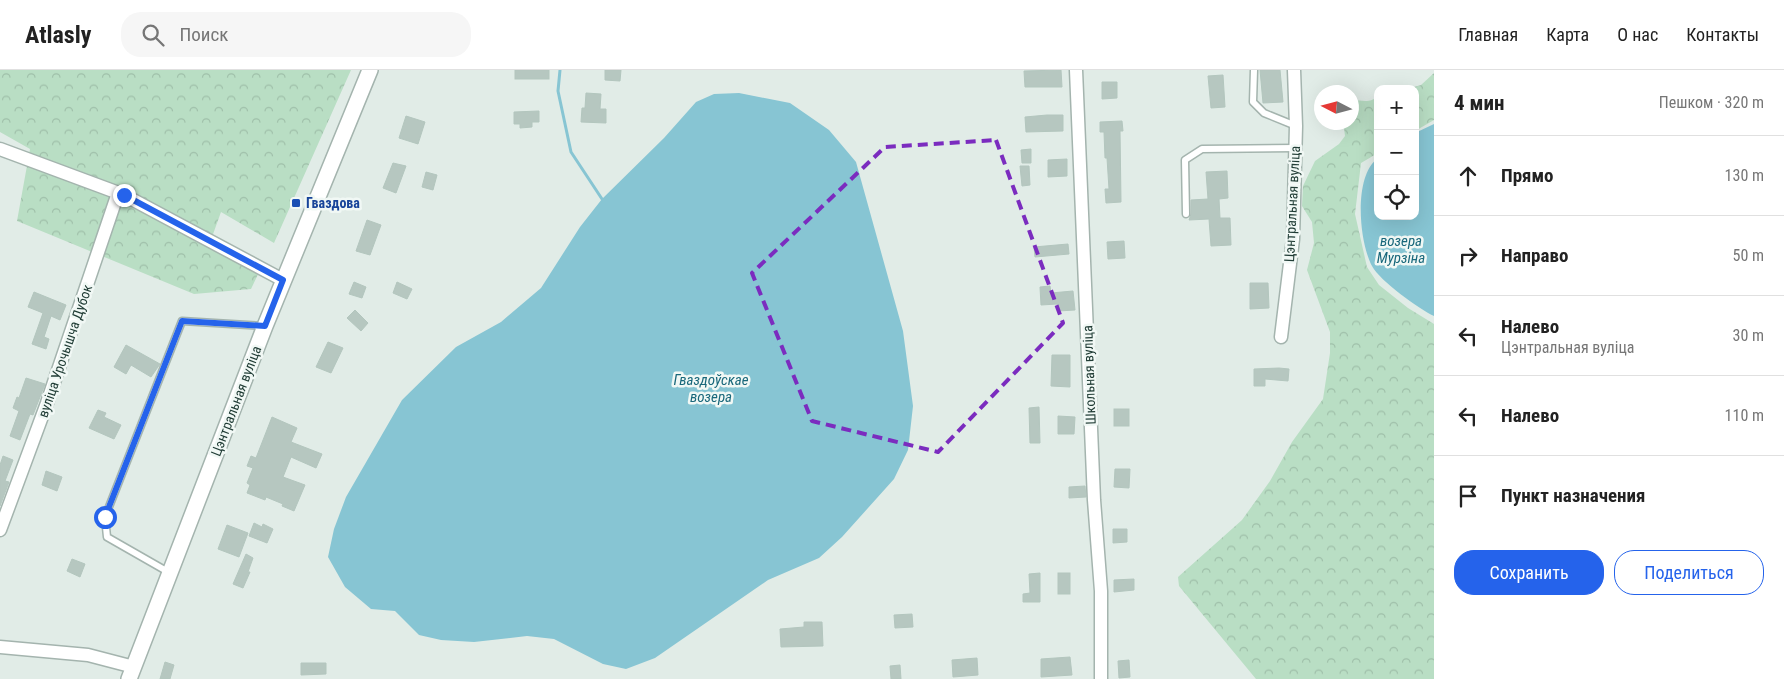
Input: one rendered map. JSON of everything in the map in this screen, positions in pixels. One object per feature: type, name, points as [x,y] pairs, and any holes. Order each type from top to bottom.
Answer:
[{"type":"street","name":"Цэнтральная вуліца","points":[[131,673],[283,280],[370,70]]},
{"type":"street","name":"Школьная вуліца","points":[[1076,70],[1094,500],[1101,591],[1101,679]]},
{"type":"street","name":"Цэнтральная вуліца","points":[[1281,337],[1293,239],[1296,148],[1294,70]]},
{"type":"street","points":[[0,148],[118,193],[283,280]]},
{"type":"street","name":"вуліца Урочышча Дубок","points":[[0,530],[4,506],[48,403],[118,193]]},
{"type":"street","points":[[0,647],[88,655],[131,673]]},
{"type":"lane","points":[[1254,70],[1253,102],[1264,114],[1296,126]]},
{"type":"lane","points":[[1186,214],[1185,160],[1202,149],[1296,148]]},
{"type":"lane","points":[[170,573],[107,537],[105,517],[182,321],[265,326]]},
{"type":"highlighted area","points":[[996,140],[1063,323],[938,452],[812,421],[752,273],[885,147]]},
{"type":"green space","points":[[0,70],[351,70],[274,243],[221,212],[212,237],[261,268],[251,289],[194,294],[17,221],[30,149],[0,132]]},
{"type":"green space","points":[[1434,73],[1434,120],[1419,129],[1419,86]]},
{"type":"green space","points":[[1374,98],[1374,155],[1361,163],[1355,214],[1367,267],[1379,285],[1408,308],[1434,324],[1434,679],[1256,679],[1179,586],[1178,577],[1242,520],[1270,481],[1292,442],[1323,399],[1330,353],[1330,332],[1307,270],[1314,243],[1312,222],[1302,206],[1303,186],[1315,161],[1339,144],[1345,136],[1344,130],[1359,130],[1359,100],[1369,101]]},
{"type":"water","name":"Гваздоўскае возера","points":[[739,93],[790,103],[829,130],[856,162],[903,331],[913,406],[908,450],[894,479],[842,537],[819,558],[768,580],[655,658],[626,669],[603,664],[554,639],[527,636],[474,642],[441,640],[419,635],[395,611],[371,609],[345,587],[328,557],[334,529],[346,497],[402,400],[456,347],[501,322],[541,288],[580,227],[602,199],[664,138],[696,102],[714,94]]},
{"type":"water","name":"возера Мурзіна","points":[[1434,124],[1434,316],[1400,294],[1376,272],[1364,242],[1362,226],[1362,194],[1365,179],[1374,162],[1374,220],[1419,220],[1419,131]]},
{"type":"building","points":[[515,70],[549,70],[549,79],[515,79]]},
{"type":"building","points":[[605,70],[621,70],[620,81],[605,80]]},
{"type":"building","points":[[1061,70],[1062,87],[1025,87],[1024,71]]},
{"type":"building","points":[[1260,70],[1280,70],[1283,102],[1263,103]]},
{"type":"building","points":[[1223,75],[1225,107],[1211,108],[1208,76]]},
{"type":"building","points":[[1102,82],[1117,82],[1117,98],[1102,99]]},
{"type":"building","points":[[586,93],[601,94],[600,109],[606,109],[606,123],[581,122],[582,108],[585,108]]},
{"type":"building","points":[[539,111],[539,122],[532,122],[532,127],[520,128],[520,124],[514,124],[514,112]]},
{"type":"building","points":[[1063,115],[1063,131],[1026,132],[1025,117]]},
{"type":"building","points":[[406,116],[425,122],[418,144],[399,138]]},
{"type":"building","points":[[1122,121],[1123,131],[1120,131],[1121,202],[1106,203],[1105,189],[1109,189],[1107,158],[1105,158],[1104,132],[1100,132],[1100,122]]},
{"type":"building","points":[[1031,149],[1031,163],[1022,163],[1021,150]]},
{"type":"building","points":[[1067,159],[1067,176],[1048,177],[1048,160]]},
{"type":"building","points":[[393,163],[406,166],[396,193],[383,188]]},
{"type":"building","points":[[1020,166],[1029,166],[1030,185],[1022,186]]},
{"type":"building","points":[[1227,171],[1228,198],[1219,199],[1220,218],[1230,218],[1231,245],[1211,246],[1209,219],[1189,220],[1191,200],[1208,199],[1206,172]]},
{"type":"building","points":[[426,172],[437,175],[433,190],[422,187]]},
{"type":"building","points":[[367,220],[381,225],[370,255],[356,251]]},
{"type":"building","points":[[1124,241],[1125,258],[1108,259],[1107,242]]},
{"type":"building","points":[[1068,244],[1069,254],[1035,257],[1034,247]]},
{"type":"building","points":[[354,282],[366,287],[362,298],[349,294]]},
{"type":"building","points":[[397,282],[412,289],[407,299],[393,293]]},
{"type":"building","points":[[1250,283],[1268,283],[1269,308],[1250,309]]},
{"type":"building","points":[[1050,286],[1051,293],[1073,291],[1075,310],[1058,311],[1057,304],[1041,305],[1040,287]]},
{"type":"building","points":[[34,292],[66,305],[60,320],[51,316],[44,337],[49,339],[46,349],[32,344],[43,313],[28,307]]},
{"type":"building","points":[[355,310],[368,323],[361,331],[347,318]]},
{"type":"building","points":[[328,342],[343,348],[331,373],[316,367]]},
{"type":"building","points":[[126,345],[160,364],[151,377],[131,365],[126,374],[114,367]]},
{"type":"building","points":[[1052,355],[1070,355],[1070,387],[1051,386]]},
{"type":"building","points":[[1254,369],[1289,369],[1288,381],[1265,379],[1265,386],[1254,386]]},
{"type":"building","points":[[26,378],[45,384],[33,415],[30,414],[20,440],[10,436],[19,411],[13,408],[17,397],[19,398]]},
{"type":"building","points":[[1039,407],[1040,443],[1030,443],[1029,408]]},
{"type":"building","points":[[1114,409],[1129,409],[1129,426],[1114,426]]},
{"type":"building","points":[[98,410],[106,413],[104,417],[121,425],[114,439],[89,428]]},
{"type":"building","points":[[1058,416],[1075,417],[1074,434],[1058,434]]},
{"type":"building","points":[[272,417],[297,428],[291,442],[322,454],[316,468],[291,457],[283,477],[305,485],[294,511],[266,497],[265,500],[247,493],[250,485],[247,483],[253,468],[247,466],[251,456],[256,458]]},
{"type":"building","points":[[3,456],[13,460],[5,481],[9,482],[0,506],[0,465]]},
{"type":"building","points":[[1115,469],[1130,469],[1129,488],[1114,487]]},
{"type":"building","points":[[46,471],[62,477],[57,491],[42,485]]},
{"type":"building","points":[[1085,486],[1086,497],[1069,498],[1069,487]]},
{"type":"building","points":[[254,523],[262,527],[263,524],[273,529],[267,543],[249,536]]},
{"type":"building","points":[[227,525],[248,533],[239,557],[218,549]]},
{"type":"building","points":[[1113,529],[1127,529],[1127,542],[1113,543]]},
{"type":"building","points":[[246,554],[253,558],[248,572],[250,572],[243,588],[233,584]]},
{"type":"building","points":[[72,559],[85,564],[80,577],[67,571]]},
{"type":"building","points":[[1040,573],[1040,602],[1023,602],[1023,594],[1030,593],[1029,574]]},
{"type":"building","points":[[1058,573],[1070,573],[1070,594],[1058,594]]},
{"type":"building","points":[[1134,579],[1134,590],[1114,592],[1114,580]]},
{"type":"building","points":[[912,614],[913,627],[895,628],[894,615]]},
{"type":"building","points":[[804,622],[822,622],[823,646],[781,647],[780,629],[804,627]]},
{"type":"building","points":[[1070,657],[1072,675],[1041,677],[1041,659]]},
{"type":"building","points":[[977,658],[978,675],[953,677],[952,660]]},
{"type":"building","points":[[1129,660],[1130,677],[1119,678],[1118,661]]},
{"type":"building","points":[[165,662],[174,665],[170,679],[160,679]]},
{"type":"building","points":[[301,663],[326,663],[326,674],[301,675]]},
{"type":"building","points":[[900,665],[901,679],[891,679],[890,666]]},
{"type":"waterway","points":[[560,70],[558,91],[571,152],[602,199]]},
{"type":"place","name":"Гваздова","points":[[296,203]]},
{"type":"route","points":[[105,517],[182,321],[265,326],[283,280],[124,195]]}]
